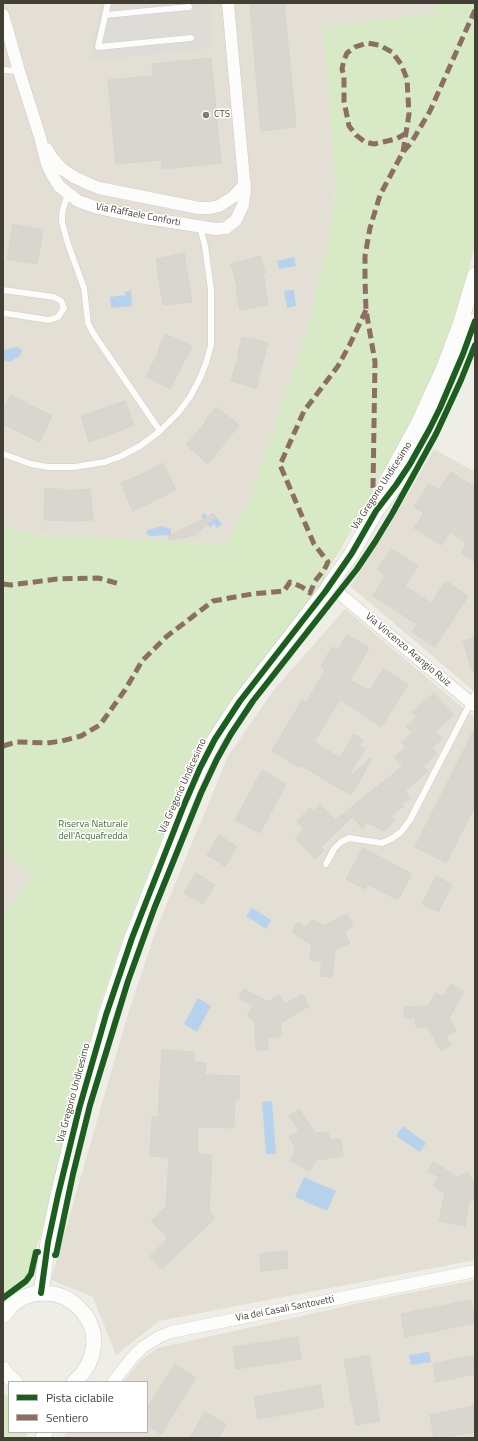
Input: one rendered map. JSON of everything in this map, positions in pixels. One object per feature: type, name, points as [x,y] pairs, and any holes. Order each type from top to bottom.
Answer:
[{"type":"street","name":"Via Raffaele Conforti","points":[[3,15],[5,28],[50,170],[56,182],[68,194],[78,201],[106,210],[200,227],[221,229],[232,224],[240,213],[243,205],[245,184],[228,3]]},
{"type":"street","name":"Via Raffaele Conforti","points":[[40,137],[52,158],[62,169],[79,180],[99,188],[205,208],[219,206],[224,203],[233,197],[245,184]]},
{"type":"street","name":"Via Gregorio Undicesimo","points":[[376,511],[388,479],[418,424],[443,370],[460,325],[475,275]]},
{"type":"street","name":"Via Gregorio Undicesimo","points":[[41,1293],[48,1242],[58,1195],[79,1109],[104,1021],[130,945],[184,804],[210,749],[240,701],[325,592],[352,553],[376,511],[403,476],[429,430],[463,354],[475,321]]},
{"type":"street","name":"Via Vincenzo Arangio Ruiz","points":[[341,595],[474,701]]},
{"type":"street","name":"Via dei Casali Santovetti","points":[[114,1381],[143,1347],[159,1337],[171,1332],[475,1271]]},
{"type":"street","points":[[3,1316],[13,1304],[22,1298],[41,1293],[55,1294],[66,1298],[75,1304],[83,1312],[89,1322],[93,1332],[94,1343],[92,1355],[88,1365],[75,1381]]},
{"type":"street","points":[[3,1369],[14,1381]]},
{"type":"lane","points":[[108,3],[98,47],[191,38]]},
{"type":"lane","points":[[105,15],[189,7]]},
{"type":"lane","points":[[3,70],[19,71]]},
{"type":"lane","points":[[68,194],[63,209],[62,222],[68,244],[84,288],[88,323],[93,333],[160,431]]},
{"type":"lane","points":[[3,454],[26,463],[48,467],[65,468],[86,466],[113,459],[130,452],[160,431],[178,413],[195,388],[206,363],[211,345],[211,290],[205,246],[200,227]]},
{"type":"lane","points":[[3,290],[54,297],[61,301],[64,308],[58,318],[48,320],[3,313]]},
{"type":"lane","points":[[326,864],[334,849],[341,842],[349,838],[382,843],[401,832],[410,820],[474,701]]},
{"type":"shaded area","points":[[3,3],[434,3],[435,13],[336,189],[330,229],[307,330],[251,497],[226,544],[32,534],[3,526]]},
{"type":"shaded area","points":[[101,3],[210,3],[213,48],[90,61]]},
{"type":"shaded area","points":[[434,449],[475,472],[475,692],[350,586],[388,528]]},
{"type":"shaded area","points":[[345,609],[475,718],[475,1260],[159,1321],[116,1355],[93,1297],[51,1280],[127,1017],[156,930],[228,756],[273,691]]},
{"type":"shaded area","points":[[3,840],[43,866],[3,919]]},
{"type":"shaded area","points":[[475,1280],[475,1438],[64,1438],[66,1433],[148,1433],[148,1381],[124,1381],[141,1360],[158,1348],[369,1301]]},
{"type":"green space","name":"Riserva Naturale dell'Acquafredda","points":[[434,3],[475,3],[475,242],[453,327],[433,379],[406,433],[359,518],[328,570],[320,589],[219,722],[185,780],[125,933],[98,1011],[41,1234],[27,1278],[20,1285],[3,1296],[3,916],[33,875],[3,852],[3,526],[32,534],[226,544],[251,497],[307,330],[330,229],[336,189],[323,27],[435,13]]},
{"type":"green space","points":[[3,1393],[8,1396],[8,1433],[28,1433],[26,1438],[3,1438]]},
{"type":"water","points":[[294,257],[296,266],[279,269],[277,261]]},
{"type":"water","points":[[294,290],[296,306],[287,308],[284,291]]},
{"type":"water","points":[[131,291],[132,306],[111,308],[110,297],[126,295],[125,292]]},
{"type":"water","points":[[18,347],[22,351],[20,356],[9,362],[3,360],[3,350]]},
{"type":"water","points":[[204,513],[208,517],[213,513],[222,524],[217,528],[214,524],[210,527],[201,516]]},
{"type":"water","points":[[161,526],[171,529],[171,535],[150,536],[146,532],[148,530]]},
{"type":"water","points":[[252,908],[271,920],[266,929],[246,916]]},
{"type":"water","points":[[198,998],[211,1006],[197,1032],[184,1024]]},
{"type":"water","points":[[272,1101],[276,1154],[266,1154],[262,1102]]},
{"type":"water","points":[[403,1126],[426,1143],[420,1152],[396,1136]]},
{"type":"water","points":[[304,1177],[336,1191],[327,1211],[295,1197]]},
{"type":"water","points":[[429,1352],[431,1362],[411,1365],[409,1355]]},
{"type":"building","points":[[284,3],[296,127],[261,131],[250,5]]},
{"type":"building","points":[[211,58],[221,163],[162,169],[161,160],[116,164],[108,80],[153,76],[152,64]]},
{"type":"building","points":[[13,224],[43,230],[37,264],[7,259]]},
{"type":"building","points":[[184,253],[192,302],[163,305],[156,259]]},
{"type":"building","points":[[260,256],[265,273],[263,274],[268,305],[240,310],[236,291],[238,291],[231,264]]},
{"type":"building","points":[[165,334],[192,346],[170,389],[146,377],[159,351],[158,350]]},
{"type":"building","points":[[242,337],[268,343],[256,388],[231,381],[239,355]]},
{"type":"building","points":[[11,395],[27,403],[26,404],[52,415],[40,442],[3,424],[3,410]]},
{"type":"building","points":[[125,401],[134,425],[89,442],[81,416]]},
{"type":"building","points":[[216,407],[239,425],[208,464],[186,445],[205,423],[204,422]]},
{"type":"building","points":[[163,463],[176,490],[133,511],[121,483],[137,477]]},
{"type":"building","points":[[451,472],[475,488],[475,562],[461,553],[467,543],[450,532],[441,545],[414,528],[424,513],[414,507],[429,484],[439,490]]},
{"type":"building","points":[[45,489],[62,489],[62,491],[90,489],[93,520],[44,520]]},
{"type":"building","points":[[214,514],[216,517],[195,535],[169,540],[168,536]]},
{"type":"building","points":[[391,549],[418,566],[405,586],[431,603],[446,581],[468,596],[435,647],[412,632],[417,624],[373,596],[385,576],[377,570]]},
{"type":"building","points":[[347,635],[369,648],[350,680],[369,691],[384,669],[408,685],[381,727],[341,700],[340,702],[339,701],[314,742],[340,758],[354,734],[363,740],[359,746],[365,749],[349,775],[350,776],[371,758],[372,759],[351,795],[300,765],[299,767],[272,751],[302,700],[306,703],[326,669],[321,666],[332,647],[338,650]]},
{"type":"building","points":[[475,638],[475,671],[472,671],[463,641]]},
{"type":"building","points":[[434,693],[453,715],[435,731],[442,739],[432,748],[437,754],[423,766],[428,771],[405,791],[410,798],[402,804],[404,806],[391,816],[395,821],[383,831],[366,823],[363,830],[348,810],[403,766],[395,757],[406,747],[402,742],[412,733],[406,727],[417,717],[412,712]]},
{"type":"building","points":[[475,728],[475,806],[446,863],[415,847]]},
{"type":"building","points":[[262,770],[286,784],[260,833],[235,820]]},
{"type":"building","points":[[320,804],[335,820],[347,811],[352,817],[321,847],[324,850],[315,859],[295,838],[304,829],[297,821],[310,808],[313,811]]},
{"type":"building","points":[[219,835],[237,847],[225,866],[207,855]]},
{"type":"building","points":[[363,848],[412,874],[398,900],[367,884],[365,889],[346,879]]},
{"type":"building","points":[[196,873],[215,885],[203,904],[184,893]]},
{"type":"building","points":[[436,876],[452,885],[438,912],[422,904]]},
{"type":"building","points":[[347,914],[353,926],[344,931],[350,943],[335,950],[332,977],[320,976],[322,962],[310,960],[312,945],[292,932],[298,922],[306,927],[312,919],[323,926]]},
{"type":"building","points":[[451,984],[464,992],[449,1018],[456,1031],[446,1036],[451,1045],[441,1051],[428,1027],[416,1027],[415,1018],[404,1018],[404,1007],[428,1006],[436,993],[443,997]]},
{"type":"building","points":[[244,989],[268,1002],[279,995],[285,1004],[302,994],[309,1006],[281,1023],[281,1037],[268,1037],[268,1050],[256,1050],[255,1021],[247,1016],[253,1006],[239,998]]},
{"type":"building","points":[[162,1050],[194,1052],[194,1062],[206,1063],[205,1075],[240,1076],[239,1099],[235,1099],[234,1128],[198,1127],[197,1154],[212,1155],[209,1212],[215,1218],[162,1269],[150,1256],[168,1238],[151,1221],[166,1207],[169,1157],[150,1156],[152,1117],[158,1117]]},
{"type":"building","points":[[299,1109],[315,1133],[328,1132],[329,1140],[341,1139],[343,1156],[316,1160],[310,1171],[290,1161],[296,1149],[289,1137],[299,1131],[289,1116]]},
{"type":"building","points":[[434,1162],[457,1177],[468,1172],[472,1180],[475,1179],[475,1199],[469,1201],[465,1226],[439,1221],[445,1193],[433,1186],[439,1177],[428,1171]]},
{"type":"building","points":[[287,1251],[288,1268],[261,1271],[260,1254]]},
{"type":"building","points":[[471,1300],[475,1323],[405,1337],[401,1314]]},
{"type":"building","points":[[298,1337],[301,1359],[236,1369],[233,1347]]},
{"type":"building","points":[[369,1355],[380,1421],[356,1425],[344,1360]]},
{"type":"building","points":[[475,1355],[475,1374],[436,1382],[433,1364]]},
{"type":"building","points":[[175,1364],[196,1378],[161,1434],[148,1426],[148,1406]]},
{"type":"building","points":[[320,1385],[324,1407],[258,1419],[254,1397]]},
{"type":"building","points":[[475,1406],[475,1432],[434,1438],[430,1415]]},
{"type":"building","points":[[205,1412],[226,1424],[218,1438],[190,1438]]},
{"type":"marked path","points":[[373,488],[375,362],[366,310],[365,280],[365,256],[370,228],[380,195],[403,152],[411,143],[430,111],[475,10]]},
{"type":"marked path","points":[[403,152],[409,114],[407,79],[401,64],[392,52],[379,45],[367,43],[355,47],[347,53],[342,69],[344,76],[344,101],[349,126],[356,135],[365,142],[374,144],[396,139],[405,134]]},
{"type":"marked path","points":[[3,746],[16,742],[47,743],[62,741],[81,736],[100,725],[125,690],[142,661],[166,637],[213,601],[252,594],[284,591],[290,582],[302,587],[310,593],[315,581],[324,570],[328,562],[314,544],[280,465],[304,411],[338,366],[366,310]]},
{"type":"marked path","points":[[3,584],[11,585],[57,579],[98,578],[120,584]]},
{"type":"cycle path","points":[[41,1293],[48,1242],[58,1195],[79,1109],[106,1015],[132,938],[200,768],[215,739],[240,701],[325,592],[352,553],[376,511],[410,464],[440,408],[475,321]]},
{"type":"cycle path","points":[[55,1255],[90,1105],[128,981],[154,909],[201,793],[231,734],[253,701],[357,569],[375,542],[436,434],[461,380],[475,345]]},
{"type":"cycle path","points":[[3,1298],[26,1281],[31,1274],[36,1252],[38,1252]]},
{"type":"place","name":"CTS","points":[[206,115]]}]
